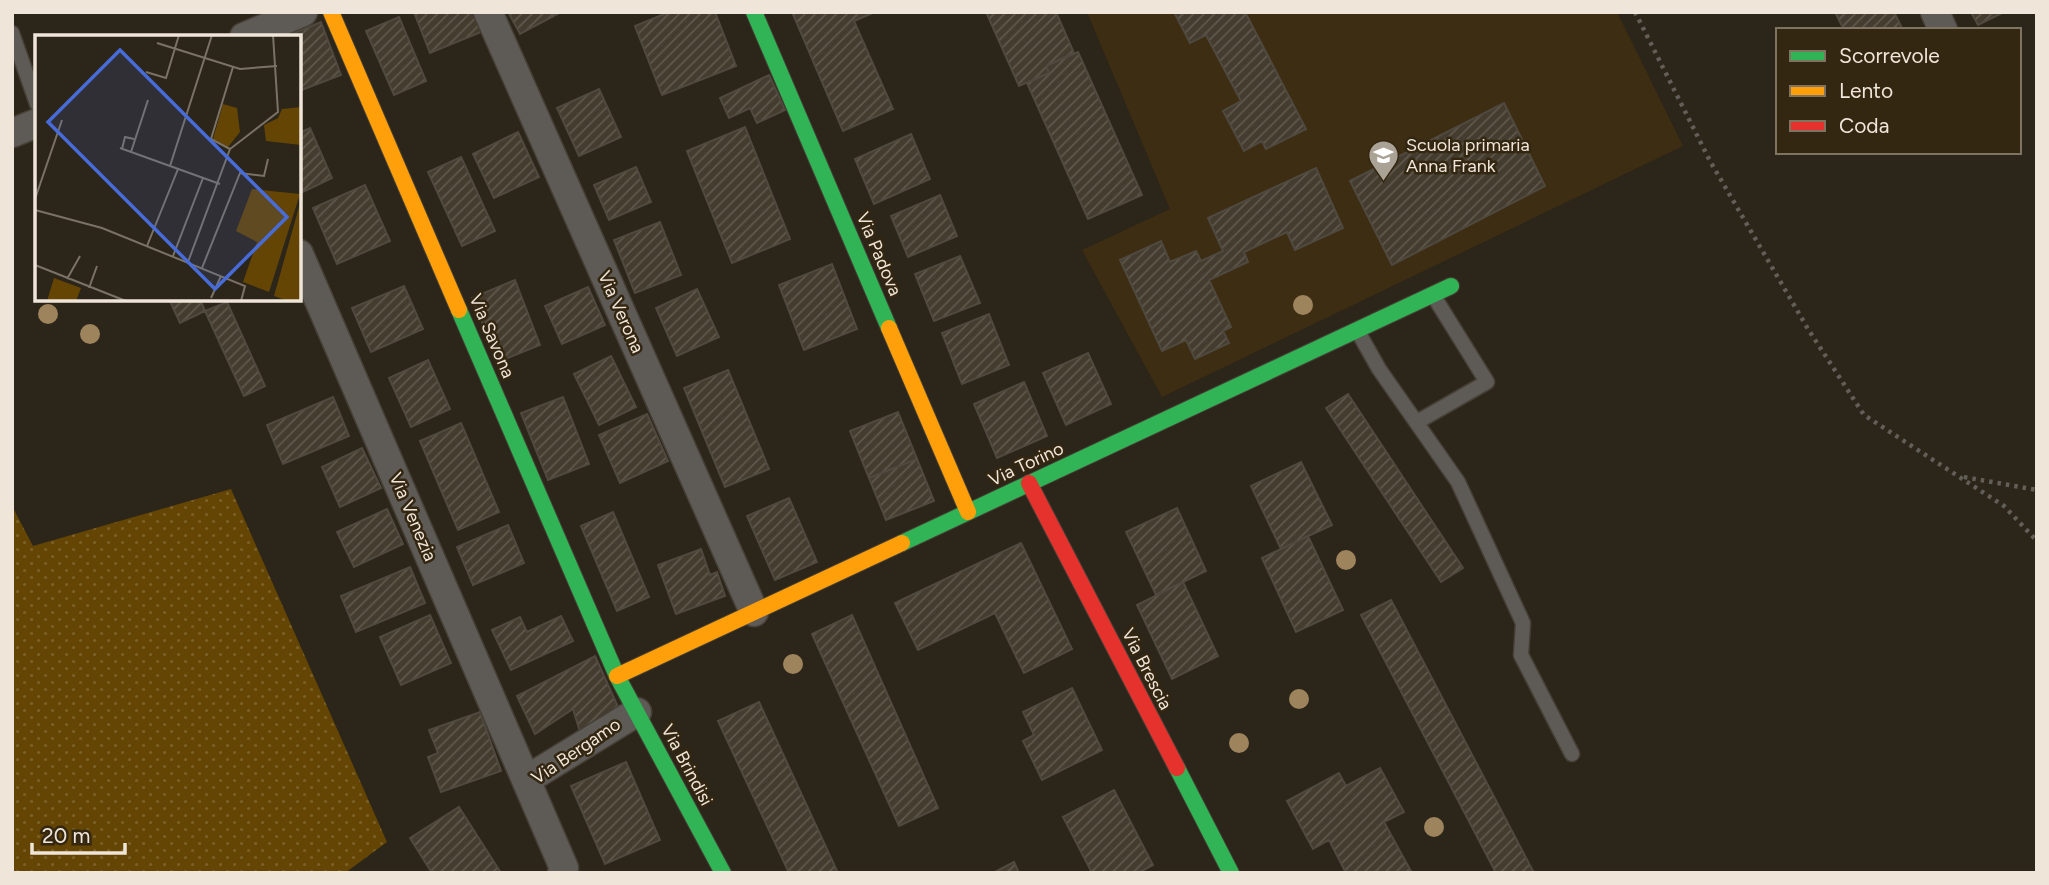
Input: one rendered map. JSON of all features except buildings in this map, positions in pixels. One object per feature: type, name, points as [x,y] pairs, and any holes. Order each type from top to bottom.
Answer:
[{"type":"street","points":[[249,35],[303,12]]},
{"type":"street","name":"Via Savona","points":[[331,12],[617,676]]},
{"type":"street","name":"Via Verona","points":[[488,12],[754,612]]},
{"type":"street","name":"Via Padova","points":[[754,12],[968,512]]},
{"type":"street","points":[[1935,12],[1942,28]]},
{"type":"street","points":[[12,133],[35,124]]},
{"type":"street","name":"Via Venezia","points":[[301,259],[526,780]]},
{"type":"street","name":"Via Torino","points":[[617,676],[1451,286]]},
{"type":"street","name":"Via Brescia","points":[[1029,484],[1231,873]]},
{"type":"street","name":"Via Brindisi","points":[[617,676],[723,873]]},
{"type":"street","name":"Via Bergamo","points":[[562,873],[564,868],[526,780],[636,712]]},
{"type":"lane","points":[[12,33],[35,98]]},
{"type":"lane","points":[[1417,422],[1488,382],[1433,294]]},
{"type":"lane","points":[[1357,328],[1379,369],[1458,482],[1523,623],[1521,655],[1572,754]]},
{"type":"path","points":[[1635,12],[1710,161],[1808,329],[1864,415],[2004,506],[2037,541]]},
{"type":"path","points":[[1960,477],[2037,490]]},
{"type":"shaded area","name":"Scuola primaria Anna Frank","points":[[1087,12],[1617,12],[1683,146],[1162,397],[1082,250],[1170,209]]},
{"type":"shaded area","points":[[231,489],[387,842],[345,873],[12,873],[12,506],[33,546]]},
{"type":"traffic: fast","points":[[754,12],[889,328]]},
{"type":"traffic: fast","points":[[902,543],[1451,286]]},
{"type":"traffic: fast","points":[[459,310],[617,676],[723,873]]},
{"type":"traffic: fast","points":[[1177,768],[1231,873]]},
{"type":"traffic: slow","points":[[331,12],[459,310]]},
{"type":"traffic: slow","points":[[889,328],[968,512]]},
{"type":"traffic: slow","points":[[617,676],[902,543]]},
{"type":"traffic: jam","points":[[1029,483],[1177,768]]},
{"type":"place","name":"Scuola primaria Anna Frank","points":[[1383,182]]}]
